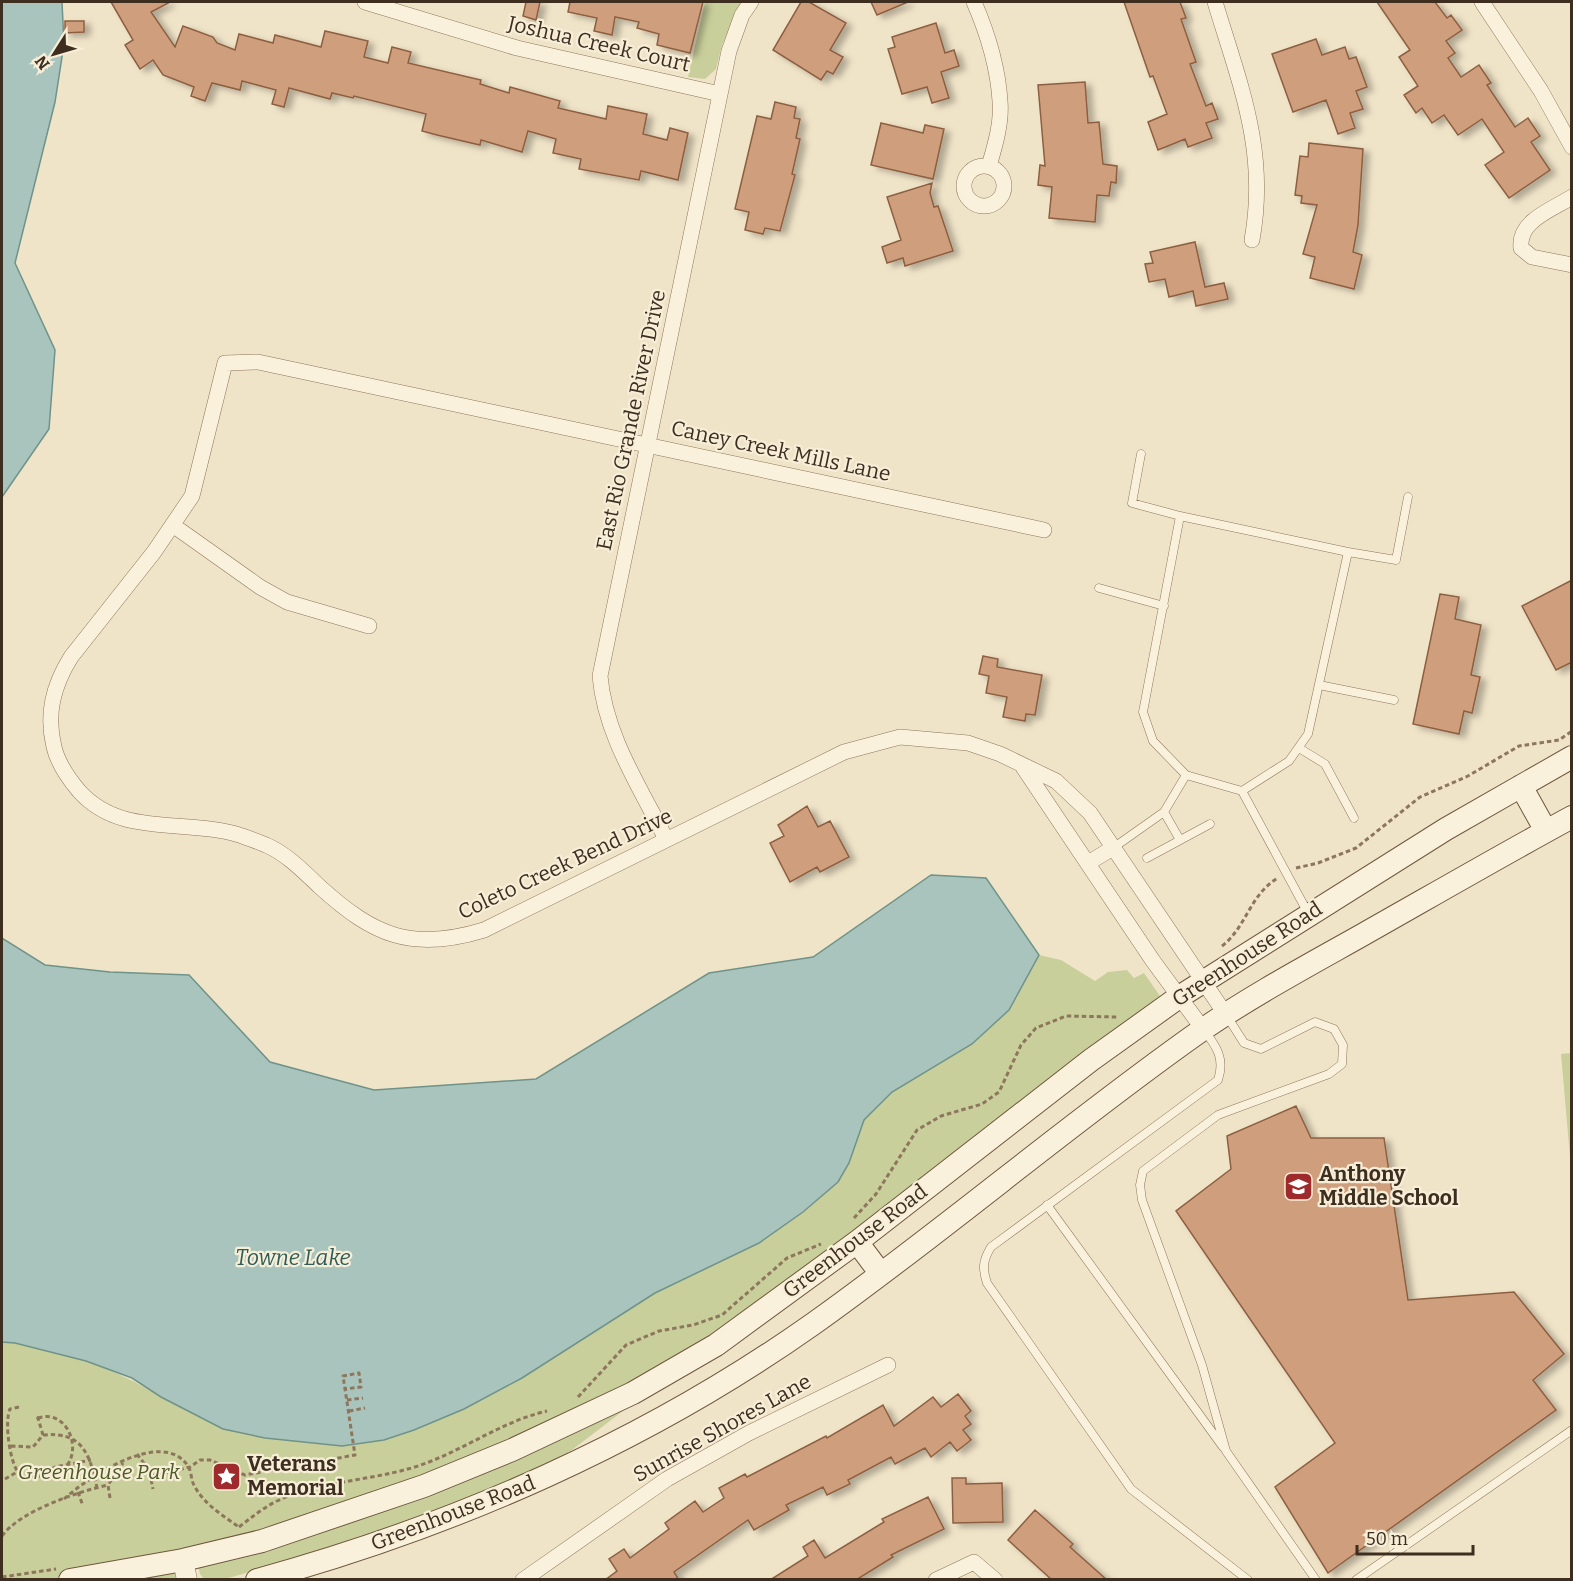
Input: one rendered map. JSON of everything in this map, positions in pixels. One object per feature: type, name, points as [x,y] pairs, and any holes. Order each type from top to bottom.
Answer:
[{"type":"main road","name":"Greenhouse Road","points":[[64,1574],[185,1570],[262,1540],[392,1497],[522,1446],[633,1393],[716,1345],[853,1233],[1179,997],[1309,914],[1572,757]]},
{"type":"main road","points":[[1521,786],[1546,831]]},
{"type":"main road","name":"Greenhouse Road","points":[[257,1580],[335,1558],[550,1476],[591,1457],[762,1358],[881,1274],[1203,1029],[1572,817]]},
{"type":"main road","points":[[853,1233],[881,1274]]},
{"type":"street","name":"Joshua Creek Court","points":[[365,2],[517,48],[720,94]]},
{"type":"street","name":"East Rio Grande River Drive","points":[[666,839],[612,731],[602,702],[600,676],[729,51],[742,15],[751,2]]},
{"type":"street","points":[[974,2],[984,26],[1001,103],[989,166]]},
{"type":"street","points":[[1215,2],[1248,113],[1257,154],[1258,195],[1252,240]]},
{"type":"street","points":[[1482,2],[1552,110],[1572,147]]},
{"type":"street","points":[[1572,197],[1526,226],[1520,236],[1521,248],[1532,257],[1572,265]]},
{"type":"street","name":"Caney Creek Mills Lane","points":[[225,363],[258,362],[1044,530]]},
{"type":"street","name":"Coleto Creek Bend Drive","points":[[225,363],[192,496],[174,526],[71,657],[60,675],[51,712],[51,735],[56,754],[69,780],[86,799],[105,812],[131,822],[235,834],[269,846],[295,864],[362,922],[392,935],[426,941],[456,938],[484,930],[844,752],[873,742],[900,737],[968,743],[1000,754],[1056,781],[1090,813],[1226,1015]]},
{"type":"street","points":[[174,526],[260,587],[287,602],[369,626]]},
{"type":"street","name":"Coleto Creek Bend Drive","points":[[1023,767],[1203,1029]]},
{"type":"street","points":[[1088,863],[1113,848]]},
{"type":"street","name":"Sunrise Shores Lane","points":[[523,1580],[667,1479],[749,1433],[888,1365]]},
{"type":"street","points":[[936,1580],[974,1562],[995,1580]]},
{"type":"lane","points":[[1141,454],[1132,502],[1180,516],[1396,560],[1408,497]]},
{"type":"lane","points":[[1180,516],[1143,712],[1153,741],[1186,775],[1242,791],[1309,914]]},
{"type":"lane","points":[[1242,791],[1289,761],[1308,734],[1348,552]]},
{"type":"lane","points":[[1100,588],[1164,606]]},
{"type":"lane","points":[[1319,685],[1394,700]]},
{"type":"lane","points":[[1299,748],[1324,764],[1354,818]]},
{"type":"lane","points":[[1113,848],[1164,812],[1186,775]]},
{"type":"lane","points":[[1164,812],[1180,840]]},
{"type":"lane","points":[[1147,858],[1210,824]]},
{"type":"lane","points":[[1226,1015],[1244,1043],[1261,1049],[1315,1022],[1334,1029],[1343,1045],[1342,1064],[1329,1074],[1218,1115],[1143,1171],[1140,1185],[1142,1200],[1202,1365],[1226,1451]]},
{"type":"lane","points":[[1203,1029],[1221,1056],[1222,1068],[1218,1080],[991,1247],[984,1258],[983,1270],[987,1283],[1131,1489],[1248,1580]]},
{"type":"lane","points":[[1047,1205],[1226,1451],[1316,1580]]},
{"type":"lane","points":[[1356,1580],[1572,1430]]},
{"type":"path","points":[[1191,963],[1229,940],[1249,913],[1260,892],[1286,873],[1356,848],[1420,797],[1468,776],[1519,746],[1559,740],[1572,731]]},
{"type":"path","points":[[853,1233],[917,1130],[941,1116],[982,1104],[999,1092],[1021,1045],[1036,1028],[1066,1016],[1121,1017]]},
{"type":"path","points":[[573,1401],[587,1389],[626,1345],[659,1331],[693,1325],[722,1315],[787,1258],[829,1239]]},
{"type":"path","points":[[150,1476],[190,1467],[200,1460],[245,1475],[355,1455],[343,1376],[359,1373],[361,1387],[345,1389]]},
{"type":"path","points":[[347,1401],[363,1398]]},
{"type":"path","points":[[19,1407],[10,1409],[7,1428],[13,1464],[17,1472],[34,1479],[55,1467],[91,1460]]},
{"type":"path","points":[[348,1411],[365,1408]]},
{"type":"path","points":[[64,1499],[82,1483],[137,1454],[162,1451],[178,1457],[190,1467],[193,1483],[204,1500],[239,1527],[279,1500],[301,1492],[401,1472],[524,1417],[557,1408]]},
{"type":"path","points":[[43,1435],[36,1417],[46,1416],[61,1422],[72,1439],[86,1449],[91,1460],[97,1488]]},
{"type":"path","points":[[2,1429],[7,1428]]},
{"type":"path","points":[[11,1446],[33,1447],[43,1435]]},
{"type":"path","points":[[43,1435],[72,1439]]},
{"type":"path","points":[[68,1464],[72,1456],[72,1439]]},
{"type":"path","points":[[137,1454],[150,1476],[153,1489]]},
{"type":"path","points":[[2,1536],[17,1520],[78,1492],[108,1485],[125,1461]]},
{"type":"path","points":[[5,1479],[17,1472]]},
{"type":"path","points":[[108,1485],[110,1498]]},
{"type":"path","points":[[78,1492],[82,1506]]},
{"type":"path","points":[[2,1577],[64,1574]]},
{"type":"green space","points":[[705,2],[741,2],[722,45],[716,69],[705,79],[688,77]]},
{"type":"green space","name":"Greenhouse Park","points":[[1039,955],[1061,960],[1095,981],[1108,972],[1127,970],[1134,978],[1144,973],[1160,996],[1154,1004],[572,1450],[549,1465],[387,1532],[225,1579],[204,1579],[200,1574],[195,1553],[179,1579],[2,1579],[2,1342],[43,1348],[85,1360],[125,1377],[161,1397],[414,1430],[464,1409],[522,1378],[655,1293],[759,1243],[803,1212],[838,1182],[849,1163],[863,1120],[892,1092],[972,1044],[1009,1010]]},
{"type":"green space","points":[[1572,1053],[1571,1168],[1561,1054]]},
{"type":"water","points":[[2,2],[62,2],[64,44],[55,102],[15,263],[55,350],[49,429],[2,497]]},
{"type":"water","name":"Towne Lake","points":[[931,875],[986,878],[1039,955],[1009,1010],[972,1044],[892,1092],[864,1120],[849,1163],[838,1182],[803,1212],[759,1243],[655,1293],[522,1378],[464,1409],[384,1440],[342,1446],[265,1438],[223,1429],[161,1397],[132,1378],[86,1361],[15,1343],[2,1342],[2,938],[45,965],[110,972],[189,975],[270,1062],[374,1090],[536,1079],[709,973],[813,957]]},
{"type":"building","points":[[111,2],[170,2],[151,12],[175,47],[183,26],[213,37],[217,43],[235,50],[239,34],[273,43],[275,35],[321,47],[325,31],[368,41],[364,57],[388,63],[392,47],[411,52],[408,63],[481,80],[480,84],[509,93],[510,87],[560,101],[558,108],[606,119],[608,106],[647,114],[643,134],[667,140],[670,128],[688,133],[678,180],[641,171],[639,180],[579,169],[581,159],[553,153],[556,139],[528,131],[522,152],[481,140],[480,145],[437,135],[422,131],[426,114],[354,96],[353,98],[332,93],[330,99],[289,88],[284,107],[272,104],[276,90],[242,81],[240,90],[212,83],[205,101],[191,96],[194,87],[163,75],[153,60],[140,69],[125,45],[133,40]]},
{"type":"building","points":[[526,2],[540,2],[536,20],[523,16]]},
{"type":"building","points":[[570,2],[703,2],[690,53],[657,45],[659,34],[637,28],[639,22],[615,17],[612,35],[594,31],[597,18],[568,12]]},
{"type":"building","points":[[801,2],[809,2],[846,23],[830,50],[843,57],[833,74],[827,71],[821,80],[773,50]]},
{"type":"building","points":[[871,2],[908,2],[877,15]]},
{"type":"building","points":[[1124,2],[1180,2],[1186,18],[1181,19],[1196,62],[1190,64],[1206,106],[1212,103],[1218,119],[1206,123],[1212,138],[1188,147],[1185,139],[1158,150],[1148,122],[1167,114],[1153,76],[1150,77]]},
{"type":"building","points":[[1377,2],[1435,2],[1447,18],[1451,15],[1462,30],[1446,41],[1455,53],[1448,58],[1461,77],[1479,65],[1491,83],[1487,85],[1515,127],[1528,118],[1540,136],[1531,142],[1550,170],[1509,198],[1485,165],[1504,152],[1482,119],[1458,135],[1444,115],[1432,123],[1422,108],[1416,113],[1404,95],[1418,86],[1399,57],[1410,50]]},
{"type":"building","points":[[65,21],[84,21],[84,32],[65,33]]},
{"type":"building","points":[[936,23],[945,53],[954,50],[959,66],[941,72],[949,98],[932,103],[927,87],[902,94],[888,49],[895,47],[892,37]]},
{"type":"building","points":[[1316,39],[1322,55],[1345,47],[1349,59],[1356,57],[1367,87],[1356,91],[1363,109],[1350,113],[1355,128],[1338,134],[1326,100],[1293,112],[1272,54]]},
{"type":"building","points":[[1085,82],[1088,123],[1099,122],[1103,164],[1117,166],[1116,183],[1111,182],[1109,196],[1097,195],[1095,222],[1049,218],[1052,187],[1038,185],[1040,165],[1045,166],[1038,85]]},
{"type":"building","points":[[775,102],[796,107],[794,118],[800,119],[796,138],[800,139],[792,174],[795,175],[780,231],[765,228],[763,234],[745,230],[749,212],[735,209],[757,116],[771,119]]},
{"type":"building","points":[[881,123],[923,133],[925,125],[944,129],[933,179],[871,165]]},
{"type":"building","points":[[1309,143],[1363,149],[1358,225],[1353,252],[1362,255],[1354,289],[1310,278],[1315,257],[1303,254],[1317,205],[1301,203],[1302,196],[1295,195],[1300,156],[1308,157]]},
{"type":"building","points":[[932,183],[930,193],[934,207],[938,206],[953,251],[905,266],[903,258],[887,263],[882,247],[901,240],[887,197]]},
{"type":"building","points":[[1195,242],[1205,287],[1224,283],[1228,299],[1196,306],[1193,291],[1169,297],[1165,279],[1149,282],[1145,264],[1153,263],[1150,252]]},
{"type":"building","points":[[1572,580],[1572,662],[1556,670],[1522,606]]},
{"type":"building","points":[[1440,594],[1459,597],[1455,619],[1481,625],[1471,675],[1480,677],[1472,713],[1464,711],[1459,734],[1413,724]]},
{"type":"building","points":[[983,656],[998,659],[997,667],[1042,675],[1035,715],[1026,714],[1025,721],[1003,717],[1007,697],[986,693],[989,676],[979,674]]},
{"type":"building","points":[[807,806],[818,827],[830,821],[849,857],[820,872],[817,867],[790,882],[770,843],[784,836],[778,825]]},
{"type":"building","points":[[1296,1106],[1311,1138],[1384,1138],[1408,1300],[1514,1292],[1564,1354],[1533,1380],[1556,1410],[1328,1573],[1275,1487],[1335,1443],[1176,1211],[1231,1169],[1227,1136]]},
{"type":"building","points":[[958,1394],[971,1411],[965,1416],[971,1424],[963,1430],[971,1440],[957,1451],[950,1442],[931,1457],[925,1448],[895,1464],[891,1457],[848,1480],[850,1484],[827,1495],[823,1487],[786,1505],[789,1510],[754,1530],[748,1520],[674,1572],[679,1580],[605,1580],[617,1571],[609,1559],[624,1549],[630,1558],[669,1529],[665,1523],[695,1501],[703,1512],[724,1498],[719,1488],[745,1474],[747,1477],[826,1436],[827,1438],[883,1405],[894,1426],[933,1397],[941,1407]]},
{"type":"building","points":[[952,1478],[966,1478],[966,1484],[1002,1483],[1003,1522],[953,1523]]},
{"type":"building","points":[[928,1497],[944,1529],[891,1555],[893,1557],[856,1580],[770,1580],[808,1556],[803,1547],[814,1540],[825,1558],[884,1522],[882,1519]]},
{"type":"building","points":[[1035,1510],[1073,1544],[1070,1547],[1107,1580],[1052,1580],[1008,1540]]},
{"type":"place","name":"Anthony Middle School","points":[[1298,1186]]},
{"type":"place","name":"Veterans Memorial","points":[[226,1476]]}]
